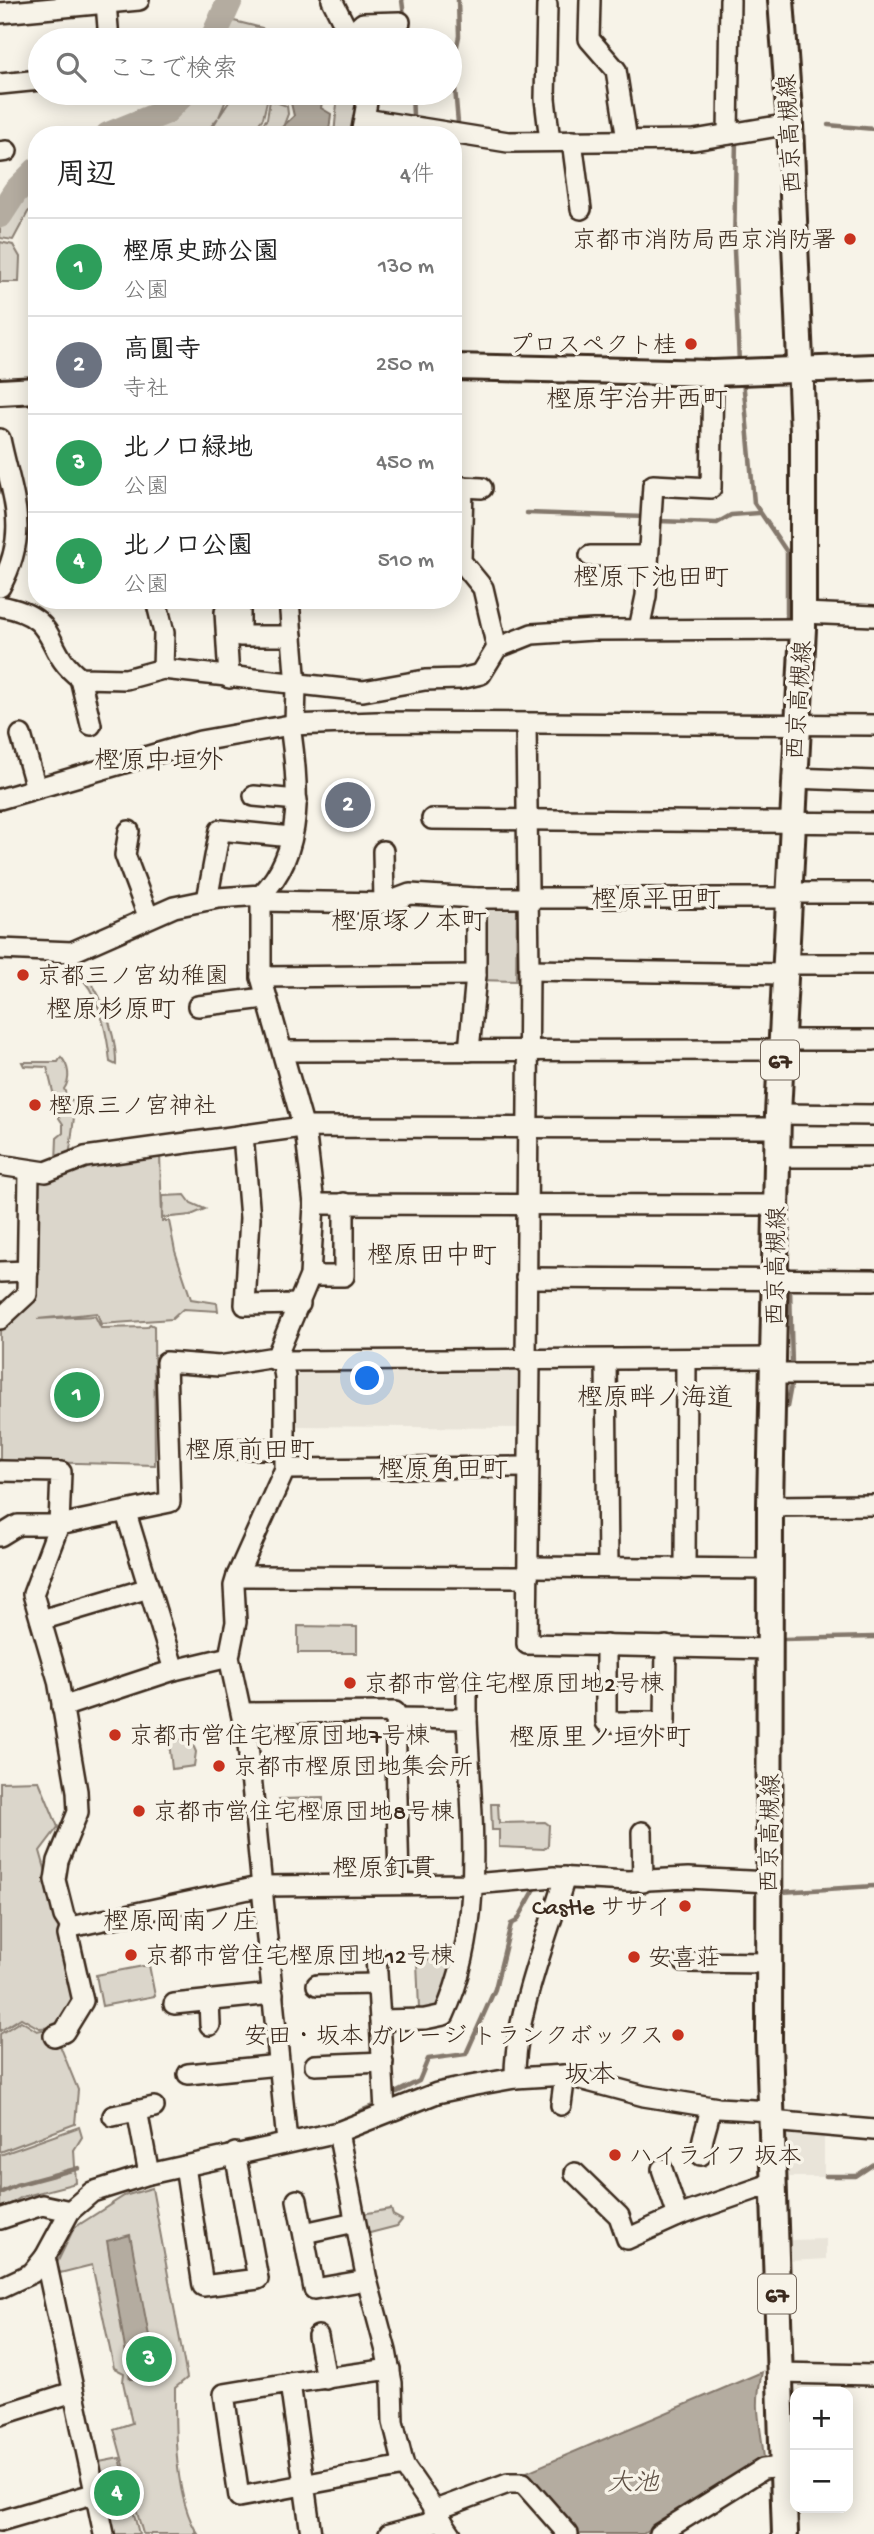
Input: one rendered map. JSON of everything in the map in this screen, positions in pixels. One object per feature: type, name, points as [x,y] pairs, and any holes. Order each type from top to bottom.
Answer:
[{"type":"main road","name":"西京高槻線","points":[[781,0],[790,124],[800,370],[803,621],[793,778],[777,1157],[775,1281],[784,1370],[770,1506],[768,1963],[785,2534]]},
{"type":"main road","points":[[462,367],[713,373],[874,367]]},
{"type":"main road","points":[[0,392],[28,390]]},
{"type":"street","points":[[0,13],[139,0]]},
{"type":"street","points":[[332,0],[346,28]]},
{"type":"street","points":[[590,0],[589,38],[616,70],[627,140]]},
{"type":"street","points":[[728,134],[730,0]]},
{"type":"street","points":[[106,3],[108,28]]},
{"type":"street","points":[[547,5],[545,99],[550,141]]},
{"type":"street","points":[[359,28],[363,23],[400,22]]},
{"type":"street","points":[[0,84],[28,80]]},
{"type":"street","points":[[363,126],[364,105]]},
{"type":"street","points":[[462,137],[508,142],[694,140],[790,124]]},
{"type":"street","points":[[572,141],[581,209]]},
{"type":"street","points":[[639,629],[646,596],[653,485],[711,488],[713,373]]},
{"type":"street","points":[[0,439],[13,485],[18,538],[14,560],[0,587]]},
{"type":"street","points":[[462,546],[466,487]]},
{"type":"street","points":[[590,556],[648,556]]},
{"type":"street","points":[[462,562],[483,588],[497,648]]},
{"type":"street","points":[[0,606],[30,609]]},
{"type":"street","points":[[36,609],[71,671],[80,678],[126,679],[163,669],[296,686],[363,691],[481,674],[497,648],[532,634],[874,616]]},
{"type":"street","points":[[158,609],[164,633],[163,669]]},
{"type":"street","points":[[229,609],[229,678]]},
{"type":"street","points":[[240,609],[240,636],[292,636]]},
{"type":"street","points":[[287,2143],[263,1886],[243,1713],[229,1657],[236,1622],[234,1586],[285,1469],[285,1377],[279,1360],[310,1276],[314,1204],[306,1136],[261,977],[260,898],[282,866],[291,837],[297,800],[293,724],[296,686],[290,609]]},
{"type":"street","points":[[80,678],[91,725]]},
{"type":"street","points":[[0,799],[200,741],[293,724],[874,725]]},
{"type":"street","points":[[526,724],[529,897],[527,1644],[771,1648]]},
{"type":"street","points":[[21,735],[36,788]]},
{"type":"street","points":[[793,778],[874,781]]},
{"type":"street","points":[[254,796],[297,800]]},
{"type":"street","points":[[432,819],[874,823]]},
{"type":"street","points":[[207,900],[219,830],[291,837]]},
{"type":"street","points":[[132,838],[125,855],[148,916]]},
{"type":"street","points":[[383,851],[384,903]]},
{"type":"street","points":[[0,949],[72,952],[148,916],[207,900],[260,898],[384,903],[410,894],[476,898],[874,893]]},
{"type":"street","points":[[469,1051],[476,975],[476,898]]},
{"type":"street","points":[[529,970],[784,969],[874,964]]},
{"type":"street","points":[[261,977],[476,975]]},
{"type":"street","points":[[198,1006],[265,998]]},
{"type":"street","points":[[284,1051],[529,1050],[781,1045],[874,1040]]},
{"type":"street","points":[[0,1165],[29,1172],[46,1172],[85,1157],[303,1127],[527,1127],[778,1121],[874,1115]]},
{"type":"street","points":[[243,1135],[250,1218],[245,1305],[300,1304]]},
{"type":"street","points":[[777,1157],[874,1157]]},
{"type":"street","points":[[0,1318],[27,1294],[29,1172]]},
{"type":"street","points":[[310,1276],[344,1276],[344,1203]]},
{"type":"street","points":[[314,1204],[776,1205]]},
{"type":"street","points":[[0,1272],[28,1271]]},
{"type":"street","points":[[526,1278],[874,1280]]},
{"type":"street","points":[[0,1536],[18,1525],[59,1525],[170,1502],[166,1362],[219,1366],[279,1360],[686,1360],[784,1370],[874,1374]]},
{"type":"street","points":[[606,1360],[608,1567]]},
{"type":"street","points":[[685,1569],[686,1360]]},
{"type":"street","points":[[231,1448],[285,1449]]},
{"type":"street","points":[[285,1469],[528,1467]]},
{"type":"street","points":[[0,1471],[61,1472],[59,1525],[33,1594],[62,1707],[78,1812],[58,1861],[55,1880],[64,1916],[71,1927]]},
{"type":"street","points":[[770,1506],[874,1505]]},
{"type":"street","points":[[126,1513],[174,1670]]},
{"type":"street","points":[[237,1576],[529,1572],[608,1567],[771,1569]]},
{"type":"street","points":[[41,1620],[149,1588]]},
{"type":"street","points":[[606,1645],[606,1722],[665,1722],[666,1646]]},
{"type":"street","points":[[62,1707],[174,1670],[229,1657]]},
{"type":"street","points":[[380,2020],[425,2019],[444,2015],[452,1997],[465,1942],[473,1884],[467,1690]]},
{"type":"street","points":[[243,1713],[395,1712],[399,1884]]},
{"type":"street","points":[[395,1718],[467,1719]]},
{"type":"street","points":[[642,1832],[643,1882]]},
{"type":"street","points":[[71,1927],[263,1886],[473,1884],[565,1877],[643,1882],[688,1878],[769,1882]]},
{"type":"street","points":[[515,2078],[515,2055],[523,2020],[565,1877]]},
{"type":"street","points":[[54,2036],[64,2032],[83,2001],[68,1935],[71,1927]]},
{"type":"street","points":[[376,1957],[385,2111]]},
{"type":"street","points":[[684,1962],[768,1963]]},
{"type":"street","points":[[317,1985],[378,1984]]},
{"type":"street","points":[[174,2004],[273,1994]]},
{"type":"street","points":[[209,2000],[210,2025]]},
{"type":"street","points":[[316,2065],[383,2062]]},
{"type":"street","points":[[188,2074],[279,2065]]},
{"type":"street","points":[[561,2105],[565,2075]]},
{"type":"street","points":[[0,2288],[32,2273],[45,2257],[70,2211],[92,2192],[149,2174],[338,2132],[385,2111],[437,2093],[515,2078],[565,2075],[644,2096],[874,2130]]},
{"type":"street","points":[[701,2155],[701,2135],[709,2124],[710,2107]]},
{"type":"street","points":[[113,2116],[145,2109],[149,2174]]},
{"type":"street","points":[[338,2132],[367,2280],[390,2369],[393,2422],[404,2466],[442,2521]]},
{"type":"street","points":[[185,2166],[203,2286],[258,2278],[235,2154]]},
{"type":"street","points":[[662,2169],[678,2216]]},
{"type":"street","points":[[575,2173],[619,2216],[627,2239],[678,2216],[773,2183]]},
{"type":"street","points":[[297,2200],[314,2289],[367,2280]]},
{"type":"street","points":[[0,2219],[42,2205],[70,2211]]},
{"type":"street","points":[[304,2234],[355,2222]]},
{"type":"street","points":[[45,2257],[104,2534]]},
{"type":"street","points":[[318,2336],[326,2379]]},
{"type":"street","points":[[390,2369],[224,2394],[239,2497],[404,2466]]},
{"type":"street","points":[[779,2373],[874,2375]]},
{"type":"street","points":[[290,2383],[311,2534]]},
{"type":"street","points":[[0,2415],[73,2392]]},
{"type":"street","points":[[659,2534],[763,2469],[782,2467]]},
{"type":"street","points":[[389,2534],[442,2521],[508,2483],[523,2483],[568,2534]]},
{"type":"street","points":[[0,2521],[96,2493]]},
{"type":"shaded area","points":[[234,21],[262,28],[228,28]]},
{"type":"shaded area","points":[[224,105],[219,117],[227,105],[266,105],[263,118],[257,126],[213,126],[218,118],[211,126],[151,126],[182,107]]},
{"type":"shaded area","points":[[269,105],[287,106],[288,114],[283,126],[261,126],[267,119]]},
{"type":"shaded area","points":[[337,105],[359,105],[358,126],[335,126]]},
{"type":"shaded area","points":[[28,184],[28,212],[13,240],[0,238],[0,228]]},
{"type":"shaded area","points":[[0,242],[13,245],[20,257],[19,282],[0,282]]},
{"type":"shaded area","points":[[477,903],[517,906],[516,981],[476,980]]},
{"type":"shaded area","points":[[64,960],[76,966],[96,990],[109,1021],[116,1065],[110,1062],[105,1031],[95,998],[84,981]]},
{"type":"shaded area","points":[[61,1057],[68,1073],[64,1089],[68,1099],[76,1101],[69,1158],[56,1162],[57,1138],[63,1133],[57,1095],[53,1092],[47,1067],[24,1066],[22,1062],[58,1062]]},
{"type":"shaded area","points":[[160,1154],[162,1217],[163,1196],[185,1195],[191,1203],[205,1209],[191,1215],[162,1218],[162,1221],[169,1221],[175,1251],[191,1299],[217,1303],[218,1311],[183,1309],[172,1319],[101,1324],[97,1313],[37,1319],[95,1316],[101,1328],[147,1327],[150,1324],[154,1326],[155,1465],[0,1461],[0,1321],[25,1297],[34,1182],[60,1176],[81,1164]]},
{"type":"shaded area","points":[[301,1367],[519,1367],[524,1371],[523,1428],[294,1426],[293,1375]]},
{"type":"shaded area","points":[[298,1626],[357,1627],[357,1653],[298,1653]]},
{"type":"shaded area","points":[[190,1738],[196,1752],[194,1766],[172,1769],[169,1741]]},
{"type":"shaded area","points":[[39,1781],[58,1827],[40,1851],[81,1996],[63,2027],[39,2028],[21,2018],[0,2031],[0,1782]]},
{"type":"shaded area","points":[[323,1798],[323,1813],[279,1814],[279,1799]]},
{"type":"shaded area","points":[[491,1804],[498,1804],[499,1823],[545,1822],[549,1825],[548,1845],[544,1849],[499,1847],[499,1830],[492,1830]]},
{"type":"shaded area","points":[[454,1959],[442,2001],[429,2010],[419,2009],[417,1961]]},
{"type":"shaded area","points":[[149,1965],[155,1996],[102,2006],[96,1975]]},
{"type":"shaded area","points":[[21,2021],[37,2031],[46,2029],[57,2038],[78,2090],[75,2124],[0,2152],[0,2034]]},
{"type":"shaded area","points":[[79,2127],[82,2137],[74,2150],[76,2183],[22,2197],[0,2210],[0,2155]]},
{"type":"shaded area","points":[[787,2132],[824,2135],[824,2177],[789,2177]]},
{"type":"shaded area","points":[[152,2188],[187,2378],[175,2388],[177,2463],[184,2502],[198,2534],[143,2534],[114,2429],[132,2423],[123,2382],[124,2373],[114,2368],[92,2265],[60,2273],[57,2263],[74,2228],[124,2196]]},
{"type":"shaded area","points":[[391,2209],[393,2215],[402,2220],[397,2226],[366,2234],[362,2214]]},
{"type":"shaded area","points":[[826,2239],[826,2259],[790,2261],[790,2240]]},
{"type":"shaded area","points":[[120,2458],[139,2534],[114,2534],[99,2462]]},
{"type":"water","points":[[291,105],[322,105],[321,108],[331,114],[330,126],[283,126],[294,116]]},
{"type":"water","points":[[130,2235],[157,2379],[130,2379],[107,2241]]},
{"type":"water","name":"大池","points":[[762,2372],[758,2407],[764,2459],[643,2534],[578,2534],[522,2474]]},
{"type":"waterway","points":[[217,28],[230,0]]},
{"type":"waterway","points":[[402,0],[406,28]]},
{"type":"waterway","points":[[458,0],[459,28]]},
{"type":"waterway","points":[[130,126],[165,112],[172,105]]},
{"type":"waterway","points":[[413,105],[413,116]]},
{"type":"waterway","points":[[456,105],[458,123]]},
{"type":"waterway","points":[[828,125],[874,129]]},
{"type":"waterway","points":[[736,139],[734,250],[739,363]]},
{"type":"waterway","points":[[0,215],[15,192],[28,179]]},
{"type":"waterway","points":[[743,379],[754,503],[787,552],[787,619]]},
{"type":"waterway","points":[[527,513],[645,517]]},
{"type":"waterway","points":[[658,521],[717,523],[731,515],[759,513]]},
{"type":"waterway","points":[[789,1223],[789,1233]]},
{"type":"waterway","points":[[790,1288],[792,1367]]},
{"type":"waterway","points":[[787,1407],[792,1380]]},
{"type":"waterway","points":[[783,1639],[874,1637]]},
{"type":"waterway","points":[[781,1892],[874,1886]]},
{"type":"waterway","points":[[397,2092],[419,2081],[428,2059],[466,2054],[495,1989],[511,1924],[517,1921],[536,1887],[557,1887]]},
{"type":"waterway","points":[[566,1888],[596,1889]]},
{"type":"waterway","points":[[361,2111],[375,2105]]},
{"type":"waterway","points":[[826,2176],[856,2176],[874,2164]]},
{"type":"waterway","points":[[0,2193],[16,2185],[79,2168]]},
{"type":"place","name":"京都市消防局西京消防署","points":[[850,239]]},
{"type":"place","name":"プロスペクト桂","points":[[691,344]]},
{"type":"place","name":"高圓寺","points":[[348,805]]},
{"type":"place","name":"京都三ノ宮幼稚園","points":[[23,975]]},
{"type":"place","name":"樫原三ノ宮神社","points":[[35,1105]]},
{"type":"place","name":"樫原史跡公園","points":[[77,1395]]},
{"type":"place","name":"京都市営住宅樫原団地2号棟","points":[[350,1683]]},
{"type":"place","name":"京都市営住宅樫原団地7号棟","points":[[115,1735]]},
{"type":"place","name":"京都市樫原団地集会所","points":[[219,1766]]},
{"type":"place","name":"京都市営住宅樫原団地8号棟","points":[[139,1811]]},
{"type":"place","name":"Castle ササイ","points":[[685,1906]]},
{"type":"place","name":"京都市営住宅樫原団地12号棟","points":[[131,1955]]},
{"type":"place","name":"安喜荘","points":[[634,1957]]},
{"type":"place","name":"安田・坂本 ガレージ トランクボックス","points":[[678,2035]]},
{"type":"place","name":"ハイライフ 坂本","points":[[615,2155]]},
{"type":"place","name":"北ノ口緑地","points":[[149,2359]]},
{"type":"place","name":"北ノ口公園","points":[[117,2493]]},
{"type":"district","name":"樫原宇治井西町","points":[[637,398]]},
{"type":"district","name":"樫原下池田町","points":[[651,576]]},
{"type":"district","name":"樫原中垣外","points":[[159,759]]},
{"type":"district","name":"樫原平田町","points":[[656,898]]},
{"type":"district","name":"樫原塚ノ本町","points":[[409,920]]},
{"type":"district","name":"樫原杉原町","points":[[111,1008]]},
{"type":"district","name":"樫原田中町","points":[[432,1254]]},
{"type":"district","name":"樫原畔ノ海道","points":[[655,1396]]},
{"type":"district","name":"樫原前田町","points":[[250,1449]]},
{"type":"district","name":"樫原角田町","points":[[443,1468]]},
{"type":"district","name":"樫原里ノ垣外町","points":[[600,1736]]},
{"type":"district","name":"樫原釘貫","points":[[384,1867]]},
{"type":"district","name":"樫原岡南ノ庄","points":[[181,1920]]},
{"type":"district","name":"坂本","points":[[590,2073]]}]
